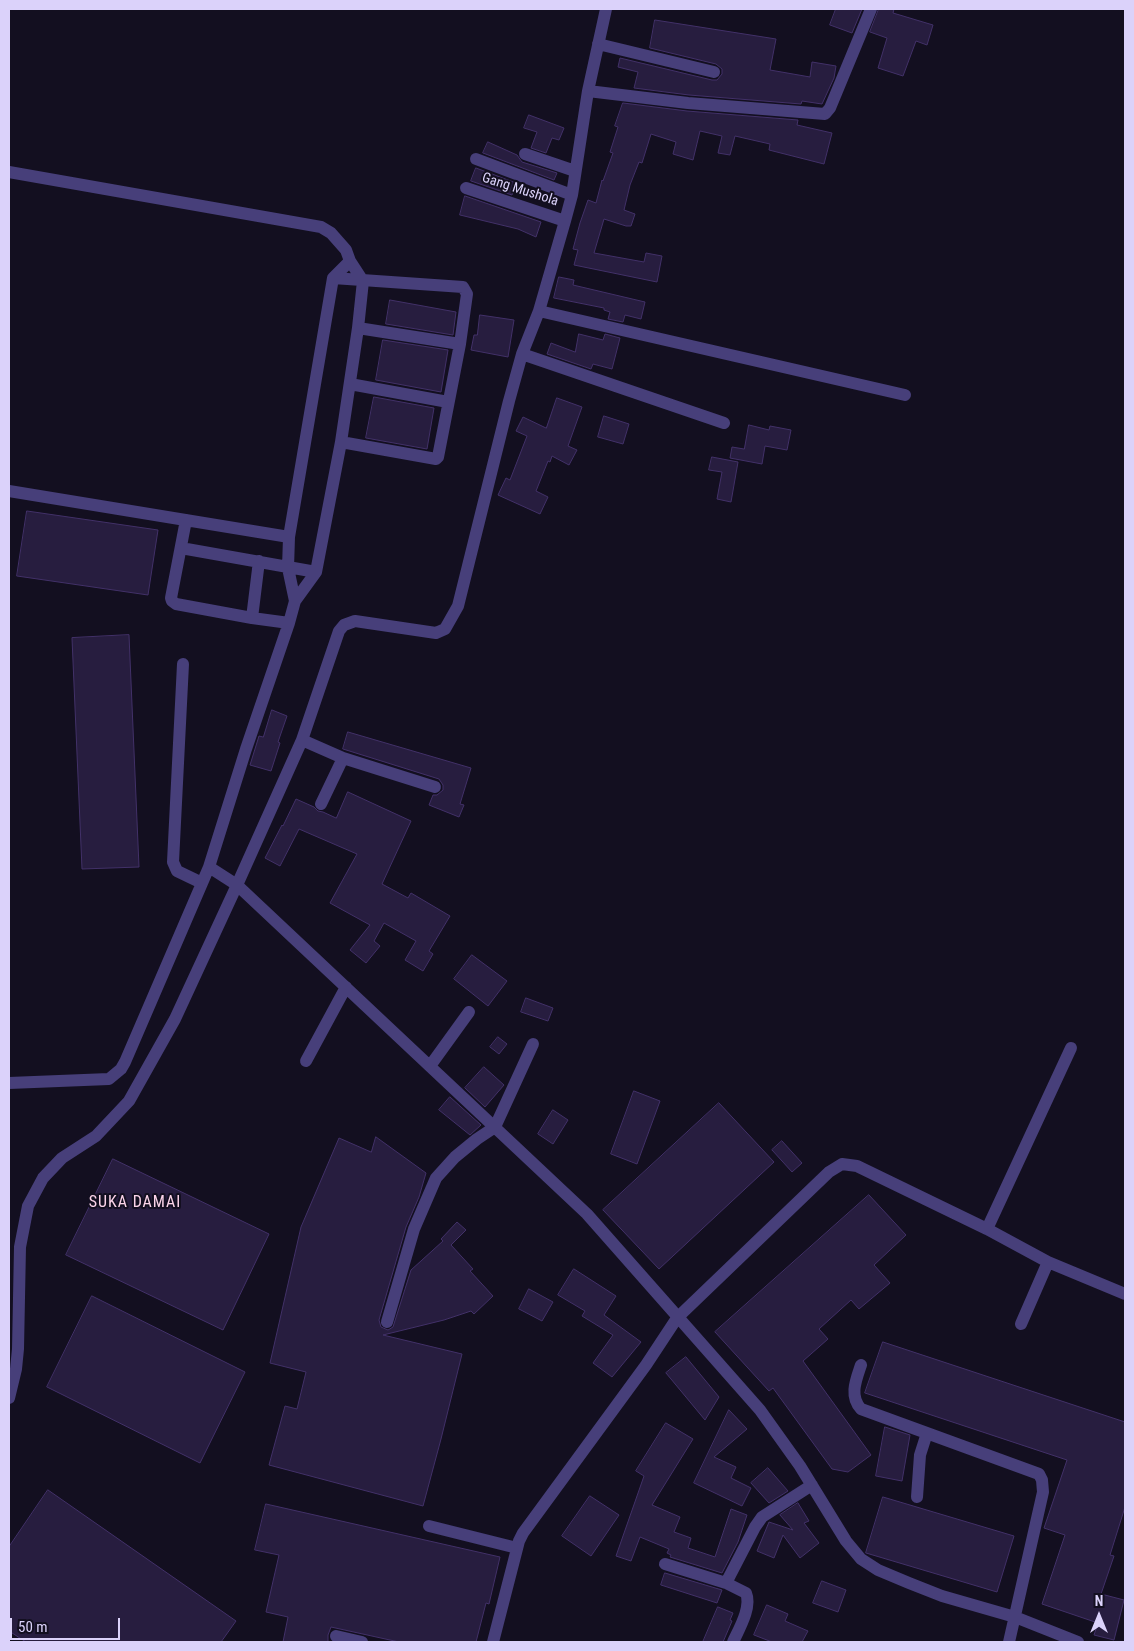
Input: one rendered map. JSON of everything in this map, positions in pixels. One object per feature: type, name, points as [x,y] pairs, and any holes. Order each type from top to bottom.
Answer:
[{"type":"street","points":[[9,1398],[17,1359],[20,1247],[28,1206],[43,1178],[62,1158],[96,1136],[129,1101],[175,1019],[302,740],[339,631],[344,624],[355,621],[430,633],[441,632],[448,626],[458,606],[522,354],[539,311],[572,195],[588,91],[606,9]]},
{"type":"street","points":[[588,91],[688,103],[825,114],[830,108],[871,9]]},
{"type":"street","points":[[598,44],[714,72]]},
{"type":"street","points":[[525,154],[575,171]]},
{"type":"street","points":[[476,159],[572,195]]},
{"type":"street","points":[[9,172],[321,227],[331,233],[346,250],[363,281],[341,442],[316,572],[295,601],[209,867],[121,1069],[109,1078],[9,1083]]},
{"type":"street","name":"Gang Mushola","points":[[466,188],[565,221]]},
{"type":"street","points":[[295,601],[288,568],[289,537],[333,278],[350,260]]},
{"type":"street","points":[[333,278],[463,287],[467,294],[440,453],[436,459],[341,442]]},
{"type":"street","points":[[539,311],[904,395]]},
{"type":"street","points":[[358,328],[460,344]]},
{"type":"street","points":[[522,354],[724,423]]},
{"type":"street","points":[[350,384],[448,402]]},
{"type":"street","points":[[9,491],[289,537]]},
{"type":"street","points":[[186,520],[172,602],[252,618],[289,623]]},
{"type":"street","points":[[181,548],[316,572]]},
{"type":"street","points":[[252,618],[259,561]]},
{"type":"street","points":[[183,664],[173,862],[177,871],[202,883]]},
{"type":"street","points":[[302,740],[343,758],[435,787]]},
{"type":"street","points":[[322,804],[343,758]]},
{"type":"street","points":[[209,867],[237,885],[587,1214],[760,1410],[812,1485],[851,1548],[861,1559],[878,1570],[942,1596],[1015,1617],[1078,1642]]},
{"type":"street","points":[[306,1061],[346,987]]},
{"type":"street","points":[[430,1066],[469,1012]]},
{"type":"street","points":[[387,1322],[414,1229],[436,1178],[455,1157],[476,1139],[495,1127],[532,1044]]},
{"type":"street","points":[[987,1229],[1071,1048]]},
{"type":"street","points":[[493,1642],[517,1548],[523,1533],[678,1318],[829,1172],[842,1164],[858,1166],[987,1229],[1048,1262],[1125,1294]]},
{"type":"street","points":[[1021,1324],[1048,1262]]},
{"type":"street","points":[[861,1365],[854,1386],[854,1399],[861,1409],[1038,1474],[1042,1480],[1043,1492],[1009,1642]]},
{"type":"street","points":[[917,1498],[920,1455],[927,1433]]},
{"type":"street","points":[[726,1583],[762,1517],[812,1485]]},
{"type":"street","points":[[429,1526],[517,1548]]},
{"type":"street","points":[[665,1564],[726,1583],[746,1593],[748,1599],[742,1622],[733,1642]]},
{"type":"street","points":[[336,1636],[362,1642]]},
{"type":"building","points":[[836,9],[862,9],[852,33],[830,25]]},
{"type":"building","points":[[879,9],[894,9],[893,13],[933,25],[927,45],[916,41],[903,76],[878,68],[887,38],[870,32]]},
{"type":"building","points":[[655,20],[776,39],[770,70],[810,77],[812,62],[836,66],[834,78],[822,104],[802,101],[801,104],[689,95],[634,88],[638,72],[618,67],[620,58],[712,80],[717,80],[722,74],[722,69],[716,64],[650,48]]},
{"type":"building","points":[[623,103],[687,111],[798,120],[797,125],[832,133],[824,164],[769,150],[770,144],[735,136],[730,155],[718,153],[722,136],[700,131],[693,160],[673,154],[676,142],[651,134],[642,163],[639,162],[630,185],[624,210],[635,214],[631,226],[604,219],[594,253],[644,262],[646,253],[662,256],[657,282],[574,265],[578,250],[573,249],[580,223],[588,200],[596,203],[602,180],[613,153],[610,152],[618,127],[615,126]]},
{"type":"building","points":[[529,115],[564,128],[559,140],[552,138],[546,153],[531,148],[537,132],[524,128]]},
{"type":"building","points":[[488,142],[517,155],[522,162],[557,173],[554,180],[483,153]]},
{"type":"building","points":[[476,168],[516,183],[512,195],[471,181]]},
{"type":"building","points":[[465,196],[541,222],[536,237],[518,229],[460,215]]},
{"type":"building","points":[[559,277],[574,280],[573,285],[645,302],[641,319],[625,315],[623,322],[608,319],[610,312],[604,310],[604,308],[554,298]]},
{"type":"building","points":[[390,300],[456,312],[453,335],[386,324]]},
{"type":"building","points":[[480,315],[514,320],[508,357],[471,350],[474,335],[477,335]]},
{"type":"building","points":[[579,334],[603,340],[605,334],[620,338],[612,369],[593,364],[591,369],[547,354],[551,343],[575,352]]},
{"type":"building","points":[[383,340],[448,350],[441,392],[376,380]]},
{"type":"building","points":[[374,397],[434,408],[427,449],[366,438]]},
{"type":"building","points":[[557,398],[582,407],[568,446],[577,450],[569,465],[552,456],[550,462],[548,461],[536,491],[548,497],[540,514],[498,495],[506,478],[510,480],[527,436],[516,431],[523,417],[546,428]]},
{"type":"building","points":[[604,416],[629,424],[623,444],[598,437]]},
{"type":"building","points":[[749,425],[769,430],[770,426],[791,430],[787,450],[765,446],[762,464],[730,458],[732,447],[744,449]]},
{"type":"building","points":[[712,457],[738,462],[731,502],[717,499],[722,472],[709,470]]},
{"type":"building","points":[[27,511],[158,530],[148,595],[17,576]]},
{"type":"building","points":[[129,635],[139,867],[82,869],[72,638]]},
{"type":"building","points":[[272,710],[287,716],[271,771],[250,765],[259,736],[263,737]]},
{"type":"building","points":[[348,732],[471,768],[460,804],[464,805],[459,817],[429,805],[433,795],[437,795],[443,790],[443,785],[439,779],[343,749]]},
{"type":"building","points":[[348,792],[411,821],[382,884],[408,898],[411,893],[450,916],[429,951],[433,954],[423,971],[405,960],[416,941],[384,923],[374,941],[380,946],[366,963],[350,950],[370,925],[330,903],[357,854],[299,829],[280,866],[265,858],[296,799],[336,818]]},
{"type":"building","points":[[472,955],[507,981],[488,1006],[454,979]]},
{"type":"building","points":[[526,998],[553,1008],[548,1021],[521,1012]]},
{"type":"building","points":[[498,1037],[507,1044],[499,1054],[490,1047]]},
{"type":"building","points":[[484,1067],[504,1085],[485,1107],[465,1088]]},
{"type":"building","points":[[634,1091],[660,1101],[637,1164],[611,1154]]},
{"type":"building","points":[[450,1097],[481,1125],[470,1135],[439,1110]]},
{"type":"building","points":[[719,1103],[774,1162],[659,1269],[603,1210]]},
{"type":"building","points":[[553,1110],[568,1120],[553,1144],[538,1134]]},
{"type":"building","points":[[376,1137],[426,1173],[419,1197],[406,1227],[379,1320],[381,1327],[388,1330],[393,1327],[411,1270],[443,1241],[441,1239],[457,1222],[466,1230],[451,1245],[473,1269],[470,1271],[493,1296],[474,1314],[471,1311],[444,1320],[383,1335],[462,1354],[423,1506],[269,1465],[285,1406],[297,1409],[306,1372],[270,1363],[301,1227],[339,1138],[371,1152]]},
{"type":"building","points":[[782,1141],[802,1163],[792,1172],[772,1150]]},
{"type":"building","points":[[113,1159],[269,1234],[223,1330],[66,1255]]},
{"type":"building","points":[[869,1195],[906,1235],[874,1265],[890,1283],[859,1309],[851,1300],[819,1329],[828,1339],[803,1361],[871,1455],[848,1472],[832,1469],[773,1388],[769,1391],[715,1332]]},
{"type":"building","points":[[574,1269],[616,1296],[604,1315],[641,1342],[612,1377],[593,1363],[613,1335],[582,1316],[585,1311],[558,1295]]},
{"type":"building","points":[[529,1289],[553,1302],[542,1321],[519,1309]]},
{"type":"building","points":[[92,1296],[245,1372],[200,1463],[47,1387]]},
{"type":"building","points":[[883,1342],[1125,1422],[1125,1507],[1110,1555],[1114,1556],[1101,1594],[1124,1600],[1114,1640],[1094,1635],[1098,1623],[1042,1604],[1065,1535],[1044,1528],[1067,1460],[865,1393]]},
{"type":"building","points":[[686,1357],[719,1397],[705,1420],[666,1373]]},
{"type":"building","points":[[729,1410],[747,1429],[714,1457],[736,1467],[731,1478],[751,1488],[742,1506],[694,1483]]},
{"type":"building","points":[[666,1423],[693,1439],[652,1505],[680,1517],[674,1532],[691,1538],[688,1548],[715,1557],[731,1509],[747,1515],[738,1542],[722,1573],[670,1557],[671,1555],[667,1553],[669,1549],[640,1537],[631,1561],[616,1556],[644,1476],[636,1471]]},
{"type":"building","points":[[885,1427],[910,1435],[902,1481],[876,1476]]},
{"type":"building","points":[[768,1468],[788,1491],[769,1503],[751,1483]]},
{"type":"building","points":[[48,1490],[236,1621],[221,1642],[26,1642],[9,1631],[9,1547]]},
{"type":"building","points":[[590,1496],[619,1515],[591,1556],[562,1536]]},
{"type":"building","points":[[883,1497],[1014,1536],[997,1592],[866,1553]]},
{"type":"building","points":[[798,1503],[809,1521],[804,1523],[819,1543],[800,1558],[783,1535],[774,1558],[757,1551],[769,1522],[793,1530],[780,1515]]},
{"type":"building","points":[[266,1504],[500,1557],[489,1604],[486,1603],[476,1642],[399,1642],[331,1627],[328,1642],[283,1642],[288,1617],[266,1612],[279,1555],[255,1550]]},
{"type":"building","points":[[665,1573],[722,1590],[717,1603],[661,1585]]},
{"type":"building","points":[[822,1581],[846,1590],[838,1612],[813,1603]]},
{"type":"building","points":[[767,1605],[788,1614],[785,1621],[808,1631],[802,1642],[772,1642],[754,1635]]},
{"type":"building","points":[[718,1607],[733,1613],[730,1620],[732,1621],[723,1642],[703,1642]]},
{"type":"district","name":"SUKA DAMAI","points":[[135,1203]]}]
